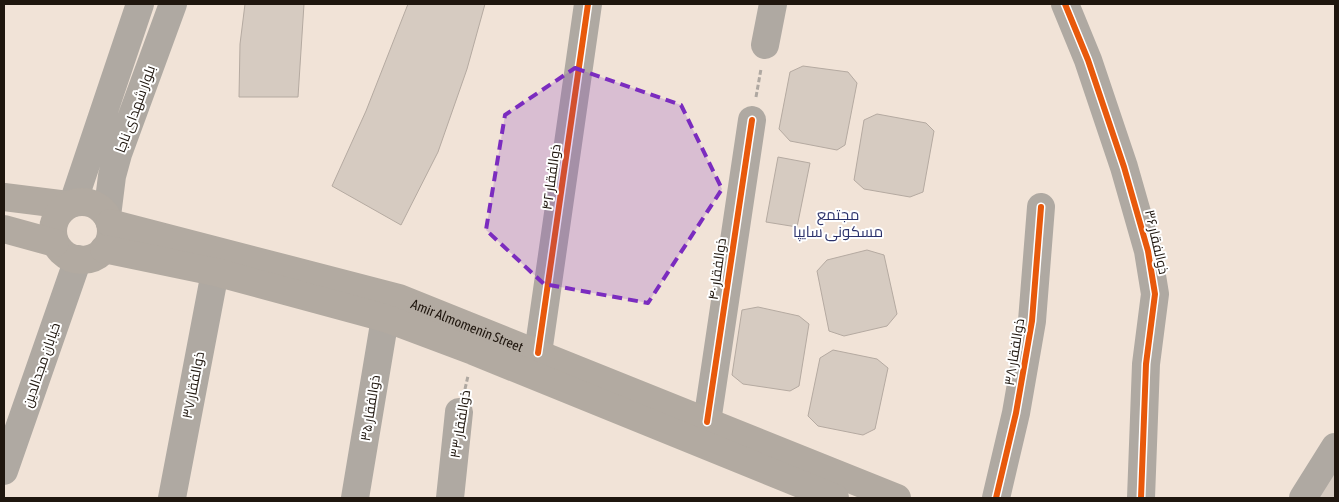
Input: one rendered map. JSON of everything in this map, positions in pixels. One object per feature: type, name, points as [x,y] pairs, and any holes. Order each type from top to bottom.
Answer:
[{"type":"main road","points":[[4,196],[71,204],[81,202],[96,205],[108,220],[110,237],[104,250],[92,258],[78,259],[69,257],[55,243],[4,230]]},
{"type":"main road","points":[[55,243],[53,235],[56,218],[71,204]]},
{"type":"main road","name":"Amir Almomenin Street","points":[[108,220],[399,298],[897,498]]},
{"type":"main road","name":"Amir Almomenin Street","points":[[104,250],[215,272],[384,318],[473,351],[835,498]]},
{"type":"street","name":"بلوار شهدای ناجا","points":[[71,204],[140,4]]},
{"type":"street","name":"بلوار شهدای ناجا","points":[[108,220],[112,176],[118,154],[173,4]]},
{"type":"street","name":"ذوالفقار ۴۲","points":[[538,353],[588,4]]},
{"type":"street","points":[[765,45],[773,4]]},
{"type":"street","name":"ذوالفقار ۳۶","points":[[1064,4],[1088,60],[1124,167],[1148,251],[1155,294],[1146,364],[1141,498]]},
{"type":"street","name":"ذوالفقار ۴۰","points":[[707,422],[752,120]]},
{"type":"street","name":"ذوالفقار ۳۸","points":[[996,498],[1016,413],[1032,321],[1041,208]]},
{"type":"street","name":"خیابان مجدالدین","points":[[4,471],[78,259]]},
{"type":"street","name":"ذوالفقار ۳۷","points":[[172,498],[215,272]]},
{"type":"street","name":"ذوالفقار ۳۵","points":[[355,498],[384,318]]},
{"type":"street","name":"ذوالفقار ۳۳","points":[[450,498],[459,412]]},
{"type":"street","points":[[1303,498],[1335,447]]},
{"type":"path","points":[[752,120],[765,45]]},
{"type":"highlighted area","points":[[575,68],[681,105],[722,189],[648,303],[544,284],[486,230],[505,115]]},
{"type":"building","points":[[245,4],[304,4],[298,97],[239,97],[240,44]]},
{"type":"building","points":[[408,4],[485,4],[467,69],[438,152],[401,225],[332,186],[366,111]]},
{"type":"building","points":[[803,66],[848,72],[857,83],[845,145],[837,150],[790,141],[779,129],[790,72]]},
{"type":"building","points":[[877,114],[926,123],[934,131],[923,192],[910,197],[864,189],[854,180],[864,120]]},
{"type":"building","points":[[778,157],[810,163],[797,227],[766,222]]},
{"type":"building","points":[[867,250],[884,255],[897,314],[887,326],[844,336],[829,331],[817,271],[827,260]]},
{"type":"building","points":[[758,307],[799,316],[809,324],[799,386],[790,391],[743,384],[732,375],[742,310]]},
{"type":"building","points":[[833,350],[877,359],[888,368],[875,429],[863,435],[818,426],[808,416],[820,358]]},
{"type":"building","points":[[1335,463],[1335,498],[1313,498]]},
{"type":"cycle path","points":[[538,353],[588,4]]},
{"type":"cycle path","points":[[1065,4],[1088,60],[1124,167],[1148,251],[1155,294],[1146,364],[1141,498]]},
{"type":"cycle path","points":[[707,422],[752,120]]},
{"type":"cycle path","points":[[996,498],[1016,413],[1032,321],[1041,207]]},
{"type":"district","name":"مجتمع مسکونی سایپا","points":[[838,222]]}]
